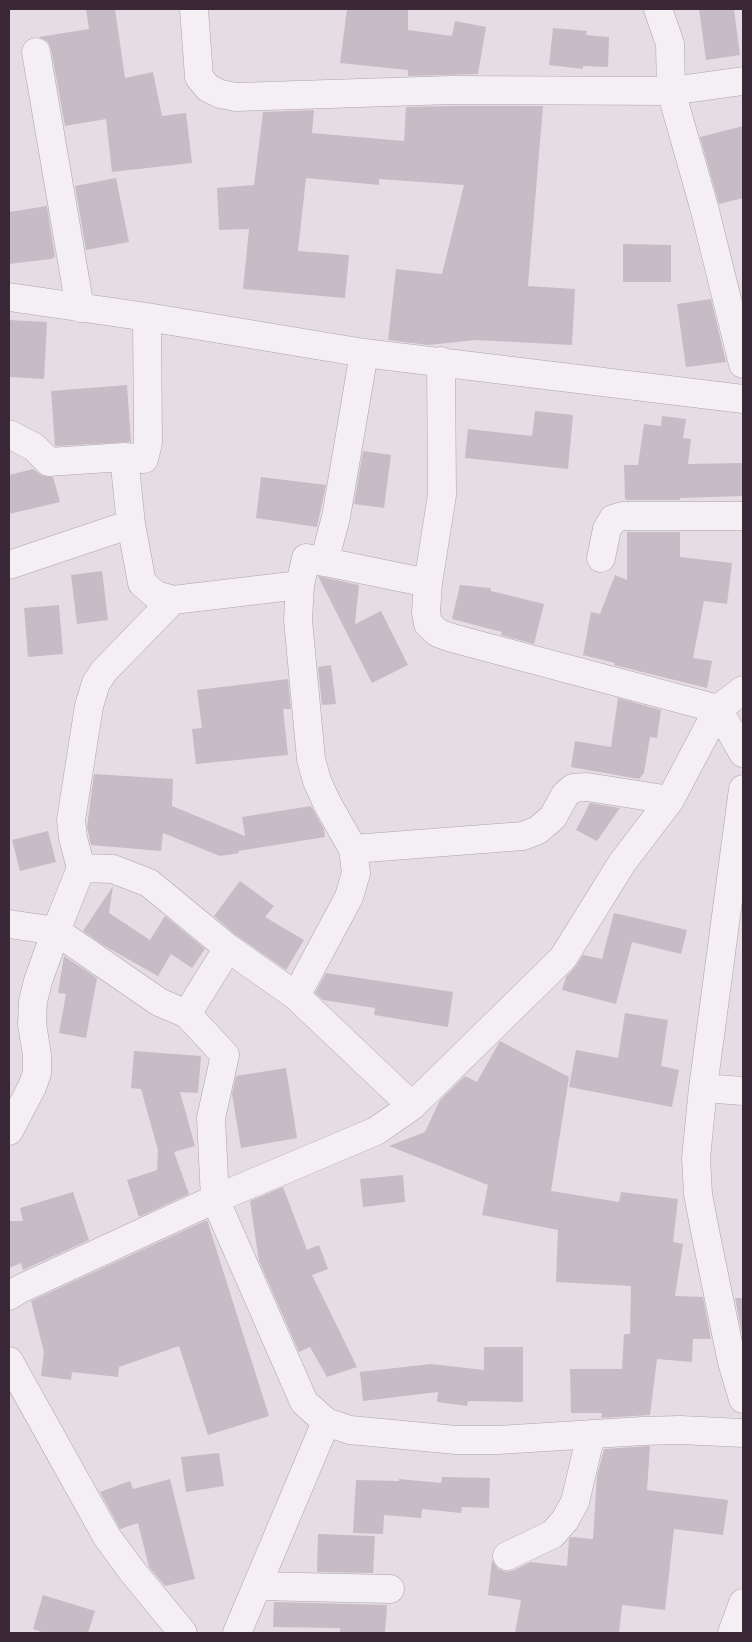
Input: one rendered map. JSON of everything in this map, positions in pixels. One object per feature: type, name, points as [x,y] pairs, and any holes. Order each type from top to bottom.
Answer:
[{"type":"street","points":[[194,9],[199,77],[208,88],[220,94],[236,97],[452,90],[671,91],[743,81]]},
{"type":"street","points":[[658,9],[670,44],[671,91],[704,207],[743,364]]},
{"type":"street","points":[[36,52],[80,308]]},
{"type":"street","points":[[9,297],[147,317],[364,353],[743,399]]},
{"type":"street","points":[[9,434],[34,447],[49,462],[124,458],[144,459],[148,443],[147,317]]},
{"type":"street","points":[[324,562],[336,517],[364,353]]},
{"type":"street","points":[[441,361],[442,495],[428,583],[426,612],[428,624],[438,633],[452,638],[718,709],[743,753]]},
{"type":"street","points":[[124,458],[130,524],[142,584],[156,595],[173,600],[300,585]]},
{"type":"street","points":[[601,558],[610,524],[613,519],[623,516],[743,516]]},
{"type":"street","points":[[9,565],[130,524]]},
{"type":"street","points":[[296,996],[349,897],[356,873],[353,849],[320,788],[311,759],[298,620],[300,585],[306,558],[428,583]]},
{"type":"street","points":[[9,1131],[32,1087],[37,1073],[37,1055],[32,1024],[33,1002],[38,981],[81,868],[73,838],[71,820],[89,706],[96,684],[104,671],[173,600]]},
{"type":"street","points":[[9,1296],[29,1284],[215,1199],[376,1131],[412,1106],[563,958],[622,863],[670,800],[718,709],[743,690]]},
{"type":"street","points":[[353,849],[523,836],[538,830],[553,817],[565,795],[574,788],[587,787],[670,800]]},
{"type":"street","points":[[743,789],[696,1158],[698,1194],[737,1362],[743,1398]]},
{"type":"street","points":[[81,868],[113,869],[149,883],[228,948],[296,996],[412,1106]]},
{"type":"street","points":[[9,924],[56,931],[159,1002],[187,1014],[225,1055],[211,1118],[215,1199],[304,1402],[326,1422],[350,1430],[456,1440],[498,1440],[661,1431],[743,1433]]},
{"type":"street","points":[[187,1014],[228,948]]},
{"type":"street","points":[[704,1088],[743,1091]]},
{"type":"street","points":[[9,1361],[107,1537],[132,1571],[183,1633]]},
{"type":"street","points":[[237,1633],[326,1422]]},
{"type":"street","points":[[507,1556],[553,1534],[565,1520],[575,1502],[591,1434]]},
{"type":"street","points":[[257,1586],[390,1589]]},
{"type":"street","points":[[732,1633],[743,1603]]},
{"type":"building","points":[[86,9],[115,9],[125,78],[153,72],[162,116],[186,113],[192,163],[112,172],[106,119],[65,126],[51,49],[48,42],[39,37],[89,29]]},
{"type":"building","points":[[347,9],[408,9],[408,30],[452,36],[455,21],[486,27],[478,74],[408,76],[408,70],[340,63]]},
{"type":"building","points":[[699,9],[734,9],[740,55],[706,60]]},
{"type":"building","points":[[553,28],[587,31],[586,35],[609,37],[608,67],[583,66],[583,69],[549,65]]},
{"type":"building","points":[[543,106],[528,286],[575,289],[572,345],[476,340],[428,345],[388,340],[396,269],[442,274],[464,185],[379,179],[379,185],[306,178],[298,251],[349,255],[345,298],[243,289],[249,229],[219,230],[217,188],[254,185],[263,112],[314,110],[312,133],[404,141],[406,107]]},
{"type":"building","points":[[743,126],[743,198],[719,204],[700,137]]},
{"type":"building","points":[[116,178],[129,242],[86,250],[75,186]]},
{"type":"building","points":[[47,206],[55,257],[9,264],[9,212]]},
{"type":"building","points":[[623,244],[671,245],[671,282],[623,282]]},
{"type":"building","points":[[711,299],[726,362],[686,367],[677,304]]},
{"type":"building","points":[[9,320],[47,322],[44,379],[9,377]]},
{"type":"building","points":[[127,385],[131,442],[55,446],[51,391]]},
{"type":"building","points":[[535,411],[573,415],[568,469],[465,458],[468,429],[532,436]]},
{"type":"building","points":[[662,416],[686,419],[683,438],[691,439],[688,464],[743,463],[743,496],[680,498],[680,500],[625,499],[624,465],[638,465],[644,424],[661,426]]},
{"type":"building","points":[[363,451],[391,455],[384,508],[354,504]]},
{"type":"building","points":[[33,469],[43,476],[53,477],[60,502],[9,514],[9,475]]},
{"type":"building","points":[[261,477],[326,485],[317,527],[256,518]]},
{"type":"building","points":[[627,532],[680,532],[680,557],[732,563],[727,604],[704,601],[693,658],[712,661],[707,688],[614,665],[615,663],[583,655],[591,612],[600,614],[615,575],[627,580]]},
{"type":"building","points":[[102,571],[108,620],[77,624],[71,575]]},
{"type":"building","points":[[318,576],[359,585],[355,624],[381,611],[408,665],[372,683]]},
{"type":"building","points":[[460,585],[491,588],[491,591],[544,604],[534,644],[501,635],[502,632],[452,619]]},
{"type":"building","points":[[59,605],[63,654],[28,657],[24,608]]},
{"type":"building","points":[[331,665],[336,704],[322,705],[318,667]]},
{"type":"building","points":[[288,679],[291,709],[283,709],[288,755],[196,764],[192,729],[202,728],[197,690]]},
{"type":"building","points":[[618,698],[661,710],[657,738],[650,737],[644,773],[639,779],[571,767],[575,741],[611,747]]},
{"type":"building","points":[[94,774],[173,779],[172,806],[245,836],[242,817],[311,806],[324,829],[325,837],[238,851],[239,853],[220,856],[163,833],[161,851],[91,845],[87,827]]},
{"type":"building","points":[[590,803],[620,808],[597,841],[576,830]]},
{"type":"building","points":[[48,831],[56,862],[20,871],[12,840]]},
{"type":"building","points":[[240,881],[274,906],[265,917],[304,940],[286,970],[237,936],[214,916]]},
{"type":"building","points":[[113,886],[109,913],[150,940],[165,916],[205,949],[192,968],[171,954],[158,976],[103,945],[83,931]]},
{"type":"building","points":[[614,913],[687,930],[681,954],[632,942],[616,1004],[562,990],[566,977],[583,955],[602,959]]},
{"type":"building","points":[[64,956],[97,978],[86,1038],[59,1033],[66,994],[58,993]]},
{"type":"building","points":[[326,973],[453,992],[448,1027],[374,1015],[375,1008],[323,1000],[315,993]]},
{"type":"building","points":[[625,1013],[668,1020],[661,1066],[679,1070],[672,1107],[569,1087],[576,1050],[618,1058]]},
{"type":"building","points":[[500,1041],[569,1077],[551,1191],[619,1202],[621,1192],[678,1199],[673,1242],[683,1244],[675,1296],[703,1297],[711,1339],[693,1339],[692,1362],[657,1359],[650,1415],[601,1418],[602,1413],[571,1413],[570,1369],[622,1369],[624,1334],[630,1334],[631,1286],[556,1282],[558,1230],[482,1215],[488,1185],[389,1146],[425,1132],[440,1100],[465,1076],[477,1082]]},
{"type":"building","points":[[134,1051],[201,1056],[198,1093],[180,1092],[195,1146],[174,1152],[189,1194],[139,1217],[127,1180],[157,1170],[158,1150],[141,1089],[131,1088]]},
{"type":"building","points":[[286,1068],[297,1138],[241,1148],[232,1094],[236,1076]]},
{"type":"building","points":[[403,1175],[405,1202],[363,1207],[360,1179]]},
{"type":"building","points":[[283,1187],[307,1250],[319,1245],[328,1269],[312,1275],[357,1367],[327,1377],[310,1347],[299,1352],[259,1261],[250,1201]]},
{"type":"building","points":[[73,1192],[89,1240],[23,1270],[21,1263],[9,1268],[9,1221],[23,1221],[20,1208]]},
{"type":"building","points":[[207,1220],[269,1416],[208,1435],[179,1346],[119,1367],[118,1377],[72,1372],[71,1380],[41,1376],[44,1352],[31,1301]]},
{"type":"building","points":[[735,1298],[743,1298],[743,1339]]},
{"type":"building","points":[[484,1347],[523,1347],[523,1402],[468,1401],[467,1406],[437,1402],[438,1392],[363,1401],[360,1372],[431,1364],[484,1370]]},
{"type":"building","points":[[650,1446],[647,1490],[728,1500],[723,1535],[674,1529],[665,1610],[622,1605],[619,1633],[515,1633],[521,1600],[488,1595],[492,1560],[498,1569],[506,1572],[531,1562],[567,1566],[569,1539],[571,1537],[593,1539],[597,1476],[604,1449]]},
{"type":"building","points":[[219,1453],[224,1486],[186,1492],[181,1457]]},
{"type":"building","points":[[442,1477],[490,1478],[489,1508],[462,1507],[461,1513],[422,1509],[421,1518],[384,1515],[383,1534],[353,1533],[356,1480],[399,1481],[399,1479],[441,1483]]},
{"type":"building","points":[[170,1479],[195,1579],[165,1586],[149,1567],[138,1523],[120,1529],[100,1492],[130,1481],[133,1489]]},
{"type":"building","points":[[318,1534],[375,1536],[373,1573],[317,1572]]},
{"type":"building","points":[[43,1595],[95,1611],[88,1633],[45,1633],[33,1629]]},
{"type":"building","points":[[274,1602],[387,1605],[385,1633],[340,1633],[340,1628],[273,1627]]}]
